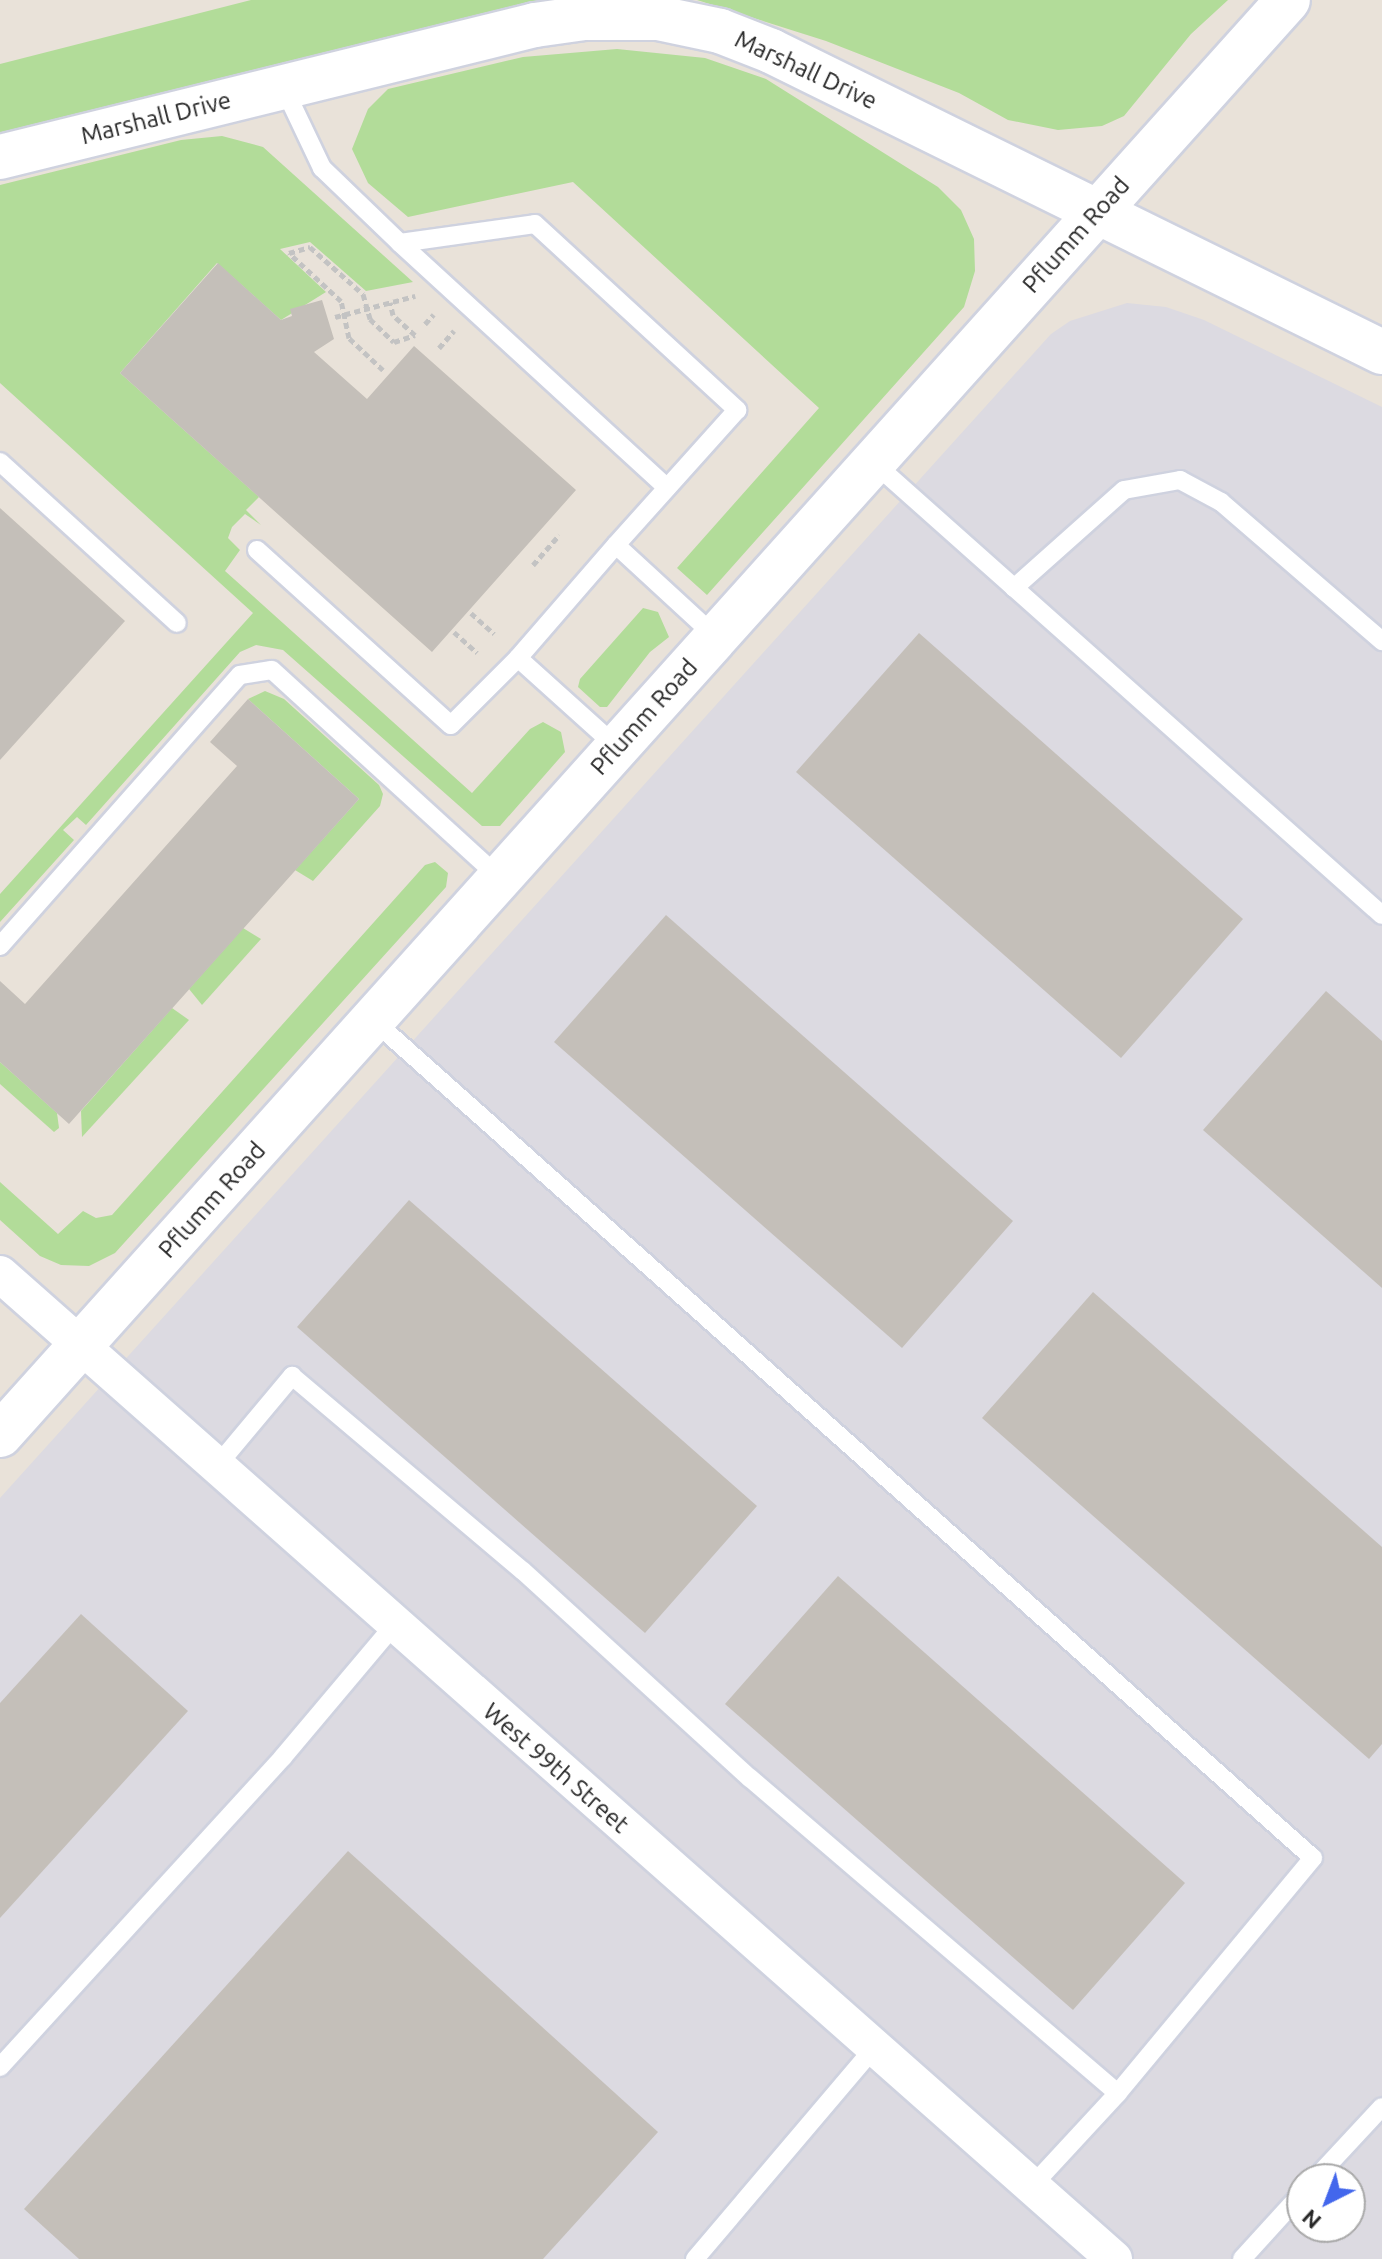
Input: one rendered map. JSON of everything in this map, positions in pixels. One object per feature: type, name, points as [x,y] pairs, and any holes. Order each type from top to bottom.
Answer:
[{"type":"main road","name":"Pflumm Road","points":[[0,1435],[1288,0]]},
{"type":"main road","name":"Marshall Drive","points":[[0,157],[535,25],[585,18],[658,18],[720,31],[771,51],[1382,352]]},
{"type":"street","name":"West 99th Street","points":[[0,1274],[1114,2259]]},
{"type":"lane","points":[[283,85],[322,168],[667,488]]},
{"type":"lane","points":[[257,550],[451,725],[518,658],[737,410],[535,224],[400,243]]},
{"type":"lane","points":[[0,462],[177,623]]},
{"type":"lane","points":[[873,462],[1382,915]]},
{"type":"lane","points":[[1014,588],[1124,490],[1180,480],[1221,502],[1382,641]]},
{"type":"lane","points":[[616,545],[716,637]]},
{"type":"lane","points":[[518,658],[617,747]]},
{"type":"lane","points":[[0,946],[240,675],[272,670],[500,878]]},
{"type":"lane","points":[[373,1020],[1313,1858],[1118,2093],[1032,2186]]},
{"type":"lane","points":[[216,1467],[292,1376],[523,1571],[750,1778],[1118,2093]]},
{"type":"lane","points":[[0,2067],[283,1757],[394,1625]]},
{"type":"lane","points":[[695,2259],[874,2048]]},
{"type":"lane","points":[[1330,2163],[1382,2107]]},
{"type":"lane","points":[[1242,2259],[1286,2211]]},
{"type":"path","points":[[383,370],[349,338],[341,301],[289,253],[310,247],[363,294],[370,319],[394,342],[415,335],[393,315],[390,302]]},
{"type":"path","points":[[335,317],[426,294]]},
{"type":"path","points":[[439,348],[460,323]]},
{"type":"path","points":[[533,565],[559,535]]},
{"type":"path","points":[[471,613],[494,634]]},
{"type":"path","points":[[454,632],[477,653]]},
{"type":"shaded area","points":[[1127,303],[1166,307],[1204,320],[1382,407],[1382,2259],[0,2259],[0,1498],[1051,334],[1070,321]]},
{"type":"green space","points":[[251,0],[559,0],[0,138],[0,64]]},
{"type":"green space","points":[[697,0],[1228,0],[1191,34],[1124,116],[1102,126],[1058,130],[1008,120],[959,93],[826,41]]},
{"type":"green space","points":[[617,49],[705,58],[766,79],[938,187],[961,210],[974,239],[975,271],[964,307],[707,595],[677,568],[819,408],[573,182],[408,217],[368,183],[352,149],[368,109],[388,89],[523,57]]},
{"type":"green space","points":[[222,136],[263,147],[413,282],[366,291],[310,242],[280,249],[326,292],[281,320],[217,263],[120,373],[259,497],[246,510],[261,525],[245,514],[232,527],[228,538],[240,550],[225,571],[472,793],[530,729],[543,722],[561,732],[565,752],[500,826],[482,826],[283,650],[256,645],[240,652],[86,825],[77,817],[63,830],[74,840],[0,922],[0,894],[253,613],[0,383],[0,185],[181,140]]},
{"type":"green space","points":[[643,608],[658,612],[669,637],[650,652],[607,707],[600,707],[578,687],[580,679]]},
{"type":"green space","points":[[265,691],[284,699],[379,785],[383,794],[380,806],[313,881],[295,870],[359,799],[248,699]]},
{"type":"green space","points":[[435,862],[448,873],[446,887],[115,1253],[89,1266],[61,1265],[40,1256],[0,1220],[0,1182],[58,1234],[83,1211],[96,1218],[112,1215],[425,865]]},
{"type":"green space","points":[[243,928],[261,939],[202,1005],[189,989]]},
{"type":"green space","points":[[172,1008],[189,1020],[82,1137],[81,1111]]},
{"type":"green space","points":[[0,1062],[57,1113],[59,1128],[54,1132],[0,1084]]},
{"type":"building","points":[[218,263],[281,320],[292,316],[290,309],[322,300],[334,339],[314,352],[367,399],[414,346],[576,490],[432,652],[120,373]]},
{"type":"building","points":[[0,508],[125,621],[0,760]]},
{"type":"building","points":[[919,633],[1243,919],[1121,1058],[796,772]]},
{"type":"building","points":[[248,699],[359,799],[69,1124],[0,1062],[0,981],[25,1004],[237,766],[210,742]]},
{"type":"building","points":[[666,915],[1013,1221],[902,1348],[554,1042]]},
{"type":"building","points":[[1326,991],[1382,1041],[1382,1288],[1203,1130]]},
{"type":"building","points":[[409,1200],[757,1506],[645,1633],[297,1327]]},
{"type":"building","points":[[1093,1292],[1382,1547],[1382,1744],[1369,1759],[982,1418]]},
{"type":"building","points":[[838,1576],[1185,1883],[1073,2010],[725,1704]]},
{"type":"building","points":[[81,1614],[188,1711],[0,1918],[0,1703]]},
{"type":"building","points":[[348,1851],[658,2132],[543,2259],[79,2259],[24,2209]]}]
